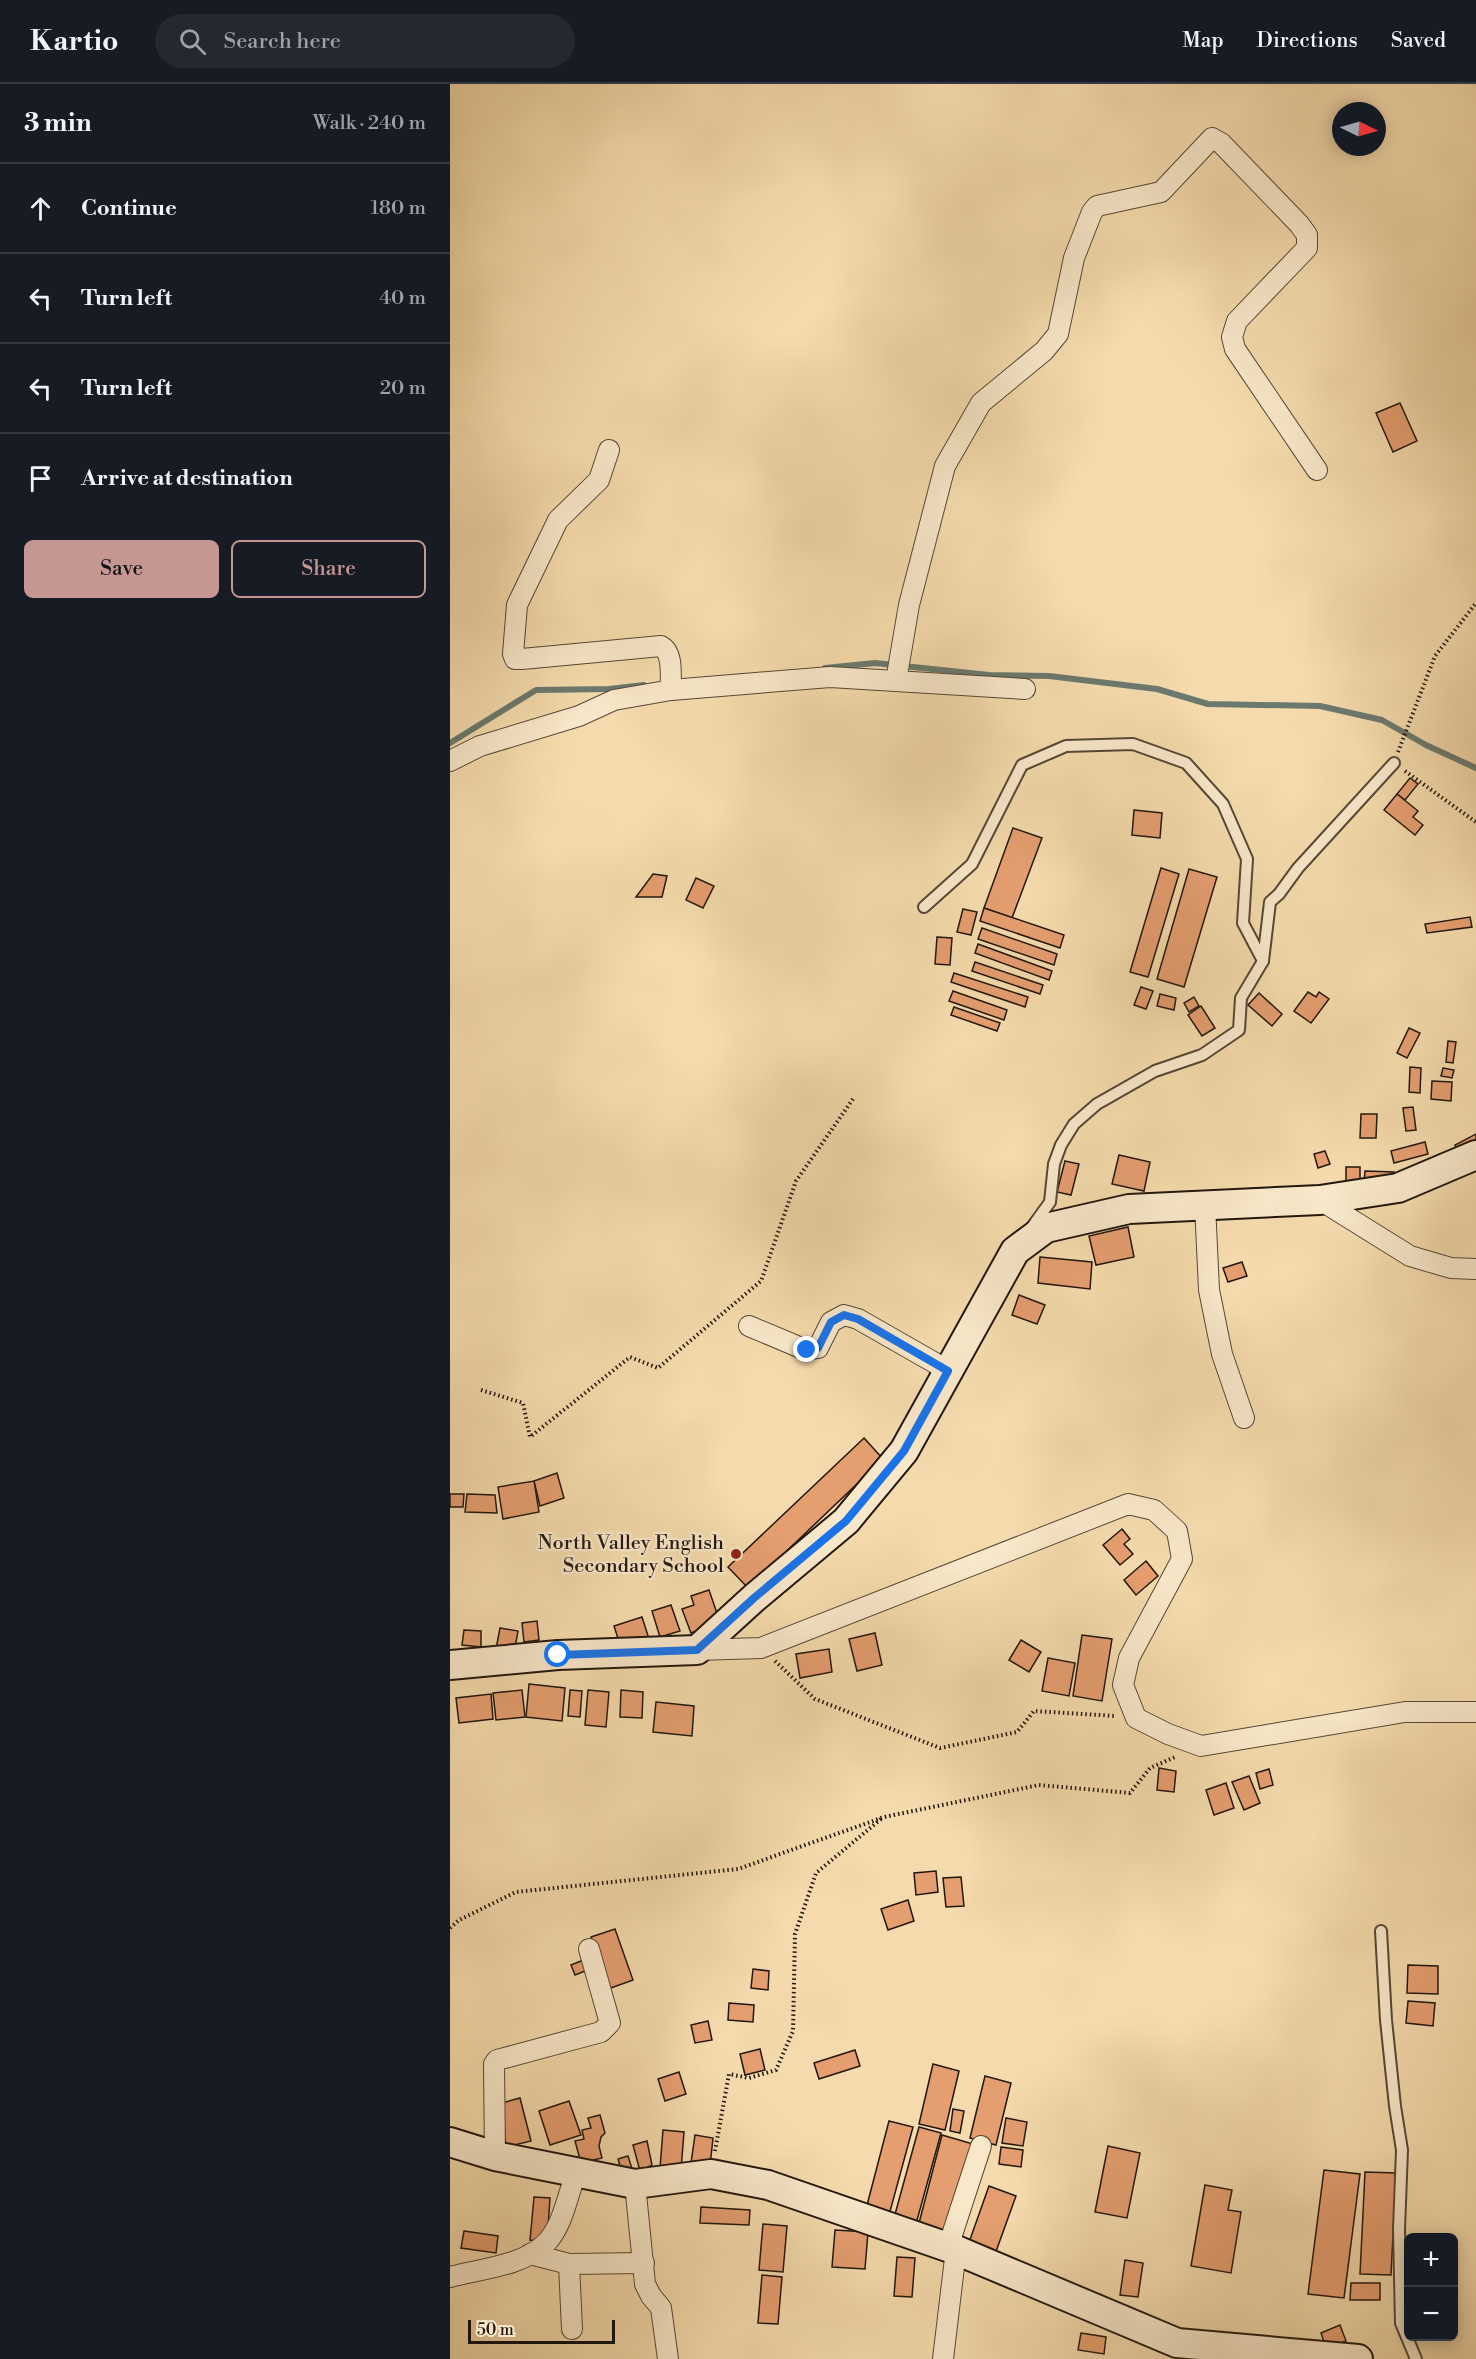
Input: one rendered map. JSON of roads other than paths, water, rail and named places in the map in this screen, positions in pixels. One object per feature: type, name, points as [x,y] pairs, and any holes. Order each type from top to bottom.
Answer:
[{"type":"street","points":[[896,681],[909,605],[945,465],[981,403],[1044,351],[1058,334],[1074,258],[1092,212],[1097,206],[1161,192],[1212,138],[1221,143],[1299,224],[1306,235],[1307,248],[1237,321],[1232,337],[1235,349],[1317,470]]},
{"type":"street","points":[[609,450],[599,480],[558,520],[517,605],[514,614],[513,654],[515,658],[522,659],[661,646],[669,655],[670,690]]},
{"type":"street","points":[[450,761],[480,746],[579,716],[614,700],[670,690],[830,677],[1024,689]]},
{"type":"street","points":[[697,1650],[754,1598],[846,1521],[904,1451],[1015,1251],[1046,1227],[1129,1209],[1320,1200],[1398,1188],[1476,1155]]},
{"type":"street","points":[[1320,1200],[1410,1256],[1451,1268],[1476,1269]]},
{"type":"street","points":[[1205,1205],[1209,1290],[1222,1354],[1244,1418]]},
{"type":"street","points":[[749,1326],[807,1350],[818,1348],[831,1322],[844,1315],[858,1319],[948,1371]]},
{"type":"street","points":[[450,1665],[558,1655],[761,1648],[1128,1504],[1154,1510],[1177,1531],[1182,1559],[1129,1658],[1123,1685],[1137,1718],[1168,1734],[1201,1746],[1405,1712],[1476,1712]]},
{"type":"street","points":[[495,2156],[494,2064],[497,2060],[601,2032],[610,2022],[589,1949]]},
{"type":"street","points":[[450,2142],[495,2156],[634,2184],[711,2174],[768,2185],[952,2249],[1177,2343],[1285,2356],[1358,2359]]},
{"type":"street","points":[[943,2359],[952,2249],[981,2146]]},
{"type":"street","points":[[450,2277],[512,2261],[530,2254],[546,2243],[552,2235],[576,2173]]},
{"type":"street","points":[[634,2184],[645,2284],[661,2308],[668,2359]]},
{"type":"street","points":[[530,2254],[569,2264],[644,2263]]},
{"type":"street","points":[[569,2264],[572,2329]]},
{"type":"lane","points":[[924,907],[972,864],[1022,765],[1066,746],[1134,744],[1186,763],[1223,804],[1247,859],[1243,923],[1263,961]]},
{"type":"lane","points":[[1015,1251],[1050,1202],[1054,1164],[1061,1145],[1074,1124],[1097,1104],[1155,1071],[1202,1055],[1239,1030],[1241,998],[1263,961],[1270,902],[1279,894],[1298,868],[1394,764]]},
{"type":"lane","points":[[1381,1931],[1386,2020],[1402,2150],[1399,2229],[1401,2323],[1416,2359]]},
{"type":"waterway","points":[[825,668],[875,663],[989,675],[1049,676],[1157,689],[1208,704],[1320,706],[1382,720],[1426,745],[1476,768]]},
{"type":"waterway","points":[[450,743],[536,690],[609,689],[644,685]]},
{"type":"place","name":"North Valley English Secondary School","points":[[736,1554]]}]
